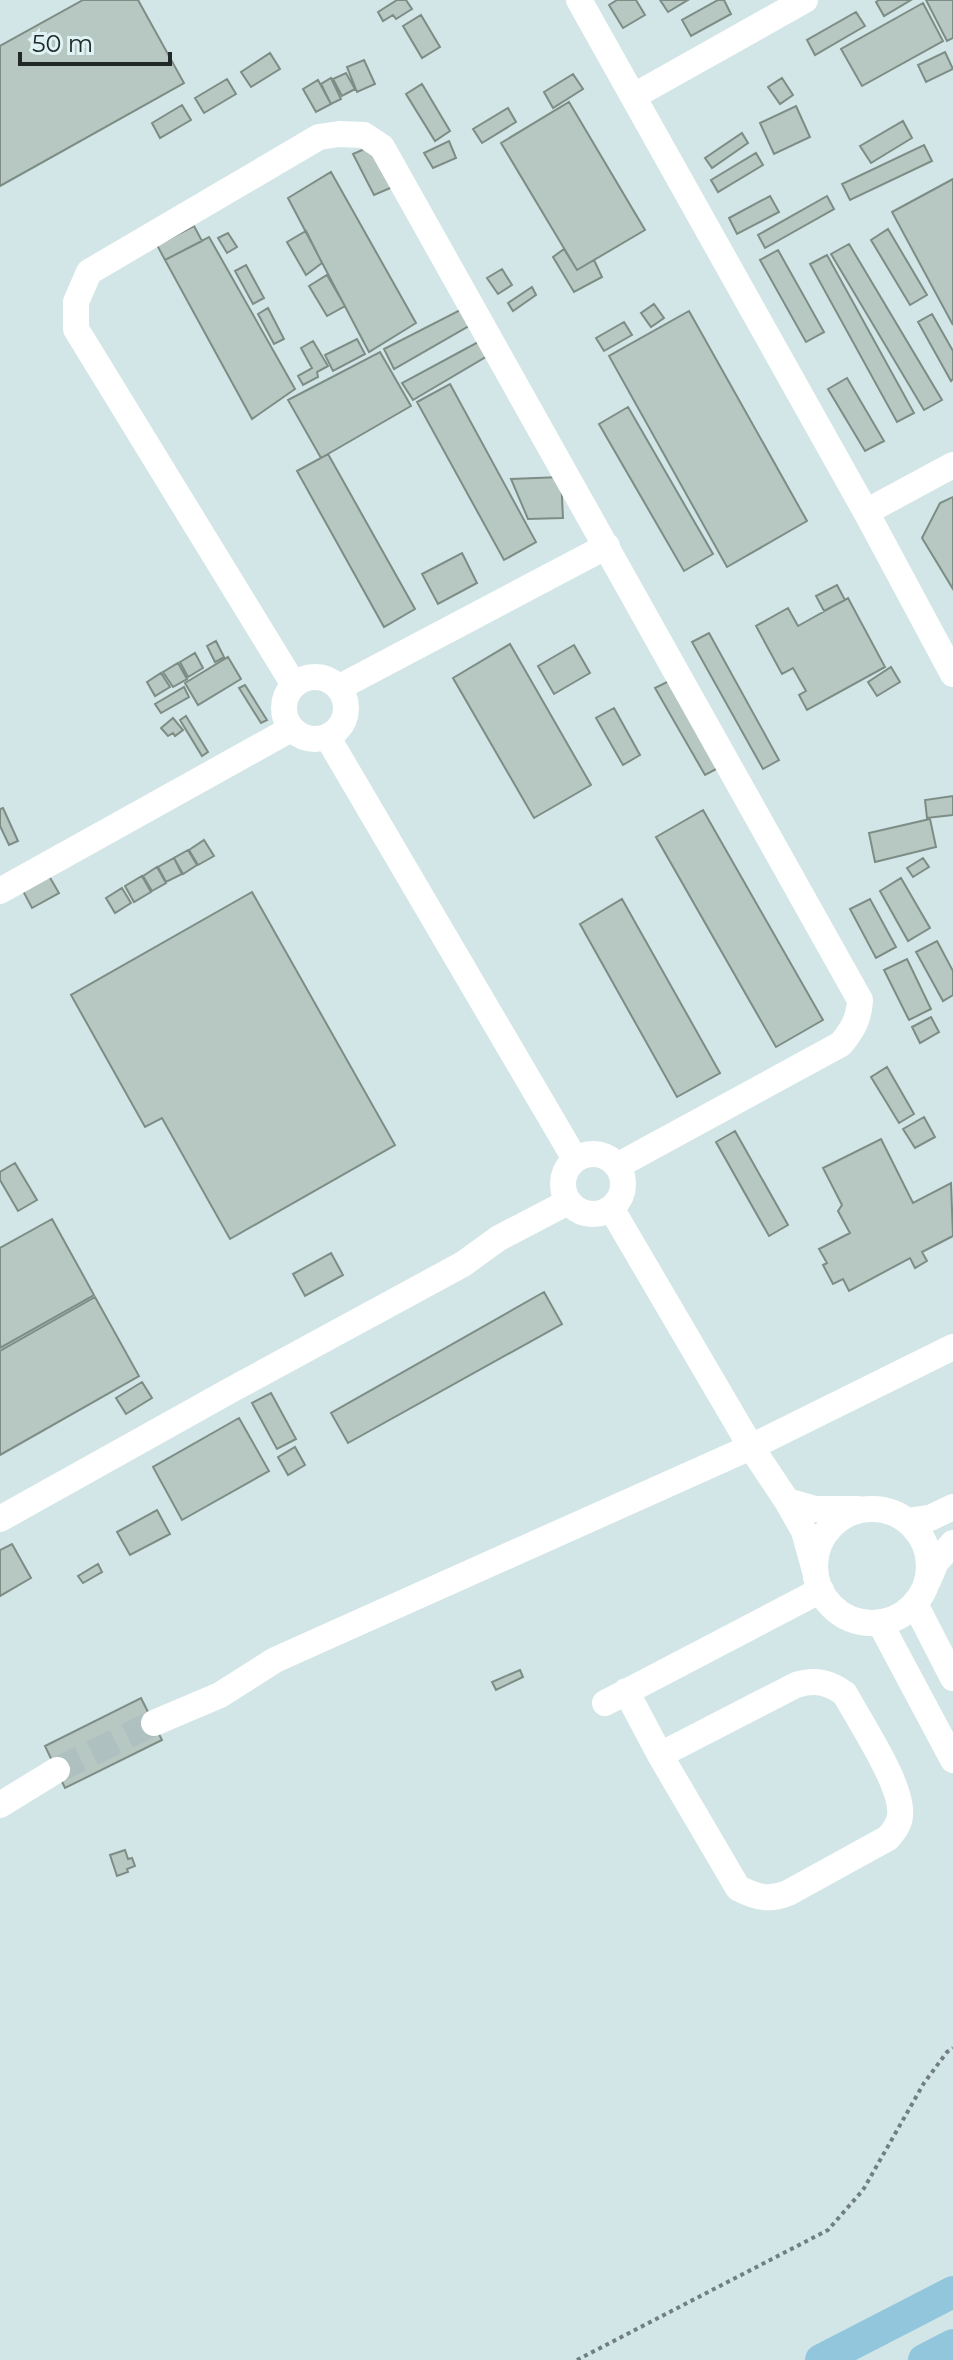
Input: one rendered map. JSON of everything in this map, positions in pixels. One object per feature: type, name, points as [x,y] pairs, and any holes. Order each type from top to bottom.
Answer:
[{"type":"main road","points":[[821,2360],[953,2292]]},
{"type":"main road","points":[[924,2360],[953,2345]]},
{"type":"street","points":[[579,0],[866,512],[953,674]]},
{"type":"street","points":[[634,96],[805,0]]},
{"type":"street","points":[[294,685],[76,329],[76,302],[89,272],[319,137],[364,135],[382,147],[860,1000],[854,1028],[841,1044],[617,1166]]},
{"type":"street","points":[[866,512],[953,465]]},
{"type":"street","points":[[340,687],[607,546]]},
{"type":"street","points":[[323,677],[340,687],[347,705],[343,725],[328,738],[308,739],[291,729],[283,711],[288,691],[294,685],[303,678],[323,677]]},
{"type":"street","points":[[0,891],[291,729]]},
{"type":"street","points":[[328,738],[575,1159]]},
{"type":"street","points":[[592,1153],[610,1159],[617,1166],[622,1174],[622,1193],[611,1208],[593,1215],[568,1202],[562,1184],[568,1166],[575,1159],[592,1153]]},
{"type":"street","points":[[0,1519],[463,1264],[499,1238],[568,1202]]},
{"type":"street","points":[[611,1208],[751,1447],[804,1531],[818,1580],[832,1607],[859,1622],[880,1623],[899,1617],[921,1594],[936,1562],[953,1543]]},
{"type":"street","points":[[154,1723],[220,1695],[275,1660],[751,1447],[953,1347]]},
{"type":"street","points":[[787,1501],[815,1509],[881,1509],[900,1515],[916,1528],[926,1546],[930,1566],[921,1594],[953,1678]]},
{"type":"street","points":[[908,1521],[930,1518],[953,1507]]},
{"type":"street","points":[[818,1580],[817,1550],[826,1531],[841,1517],[860,1509]]},
{"type":"street","points":[[660,1755],[796,1685],[808,1681],[822,1682],[845,1694],[898,1791],[900,1818],[896,1830],[888,1838],[777,1898],[762,1899],[738,1888],[660,1755],[616,1697],[818,1580]]},
{"type":"street","points":[[880,1623],[953,1760]]},
{"type":"street","points":[[0,1805],[57,1770]]},
{"type":"path","points":[[577,2360],[828,2230],[863,2190],[924,2083],[953,2048]]},
{"type":"building","points":[[83,0],[138,0],[184,83],[0,186],[0,46]]},
{"type":"building","points":[[397,0],[406,0],[412,9],[396,19],[393,15],[383,21],[378,12]]},
{"type":"building","points":[[617,0],[636,0],[645,15],[623,28],[609,5]]},
{"type":"building","points":[[660,0],[688,0],[668,12]]},
{"type":"building","points":[[718,0],[724,0],[731,14],[691,36],[682,20]]},
{"type":"building","points":[[911,0],[884,16],[876,2]]},
{"type":"building","points":[[926,0],[953,0],[953,38],[947,41]]},
{"type":"building","points":[[923,3],[943,41],[862,86],[841,49]]},
{"type":"building","points":[[856,12],[865,26],[815,55],[807,40]]},
{"type":"building","points":[[421,15],[440,47],[422,58],[403,26]]},
{"type":"building","points":[[945,52],[953,69],[926,82],[918,65]]},
{"type":"building","points":[[270,53],[280,69],[251,87],[241,72]]},
{"type":"building","points":[[364,60],[375,84],[357,92],[347,67]]},
{"type":"building","points":[[346,73],[355,89],[342,96],[333,79]]},
{"type":"building","points":[[573,74],[583,89],[553,108],[544,92]]},
{"type":"building","points":[[331,78],[341,99],[331,104],[321,84]]},
{"type":"building","points":[[782,78],[793,95],[780,104],[768,87]]},
{"type":"building","points":[[227,79],[236,94],[204,113],[195,98]]},
{"type":"building","points":[[318,80],[331,104],[316,112],[303,89]]},
{"type":"building","points":[[422,84],[450,131],[435,141],[406,94]]},
{"type":"building","points":[[569,102],[645,230],[577,270],[501,143]]},
{"type":"building","points":[[182,105],[191,120],[160,138],[152,123]]},
{"type":"building","points":[[796,106],[810,137],[774,154],[760,123]]},
{"type":"building","points":[[508,108],[516,122],[482,143],[473,129]]},
{"type":"building","points":[[903,121],[912,138],[871,163],[860,146]]},
{"type":"building","points":[[742,133],[748,143],[712,168],[705,158]]},
{"type":"building","points":[[449,141],[456,158],[433,168],[424,153]]},
{"type":"building","points":[[924,145],[932,161],[850,200],[842,184]]},
{"type":"building","points":[[371,146],[395,186],[374,195],[353,154]]},
{"type":"building","points":[[756,153],[763,165],[718,192],[711,180]]},
{"type":"building","points":[[331,172],[416,323],[369,352],[288,198]]},
{"type":"building","points":[[953,179],[953,325],[892,212]]},
{"type":"building","points":[[770,196],[779,212],[737,234],[729,218]]},
{"type":"building","points":[[827,196],[834,209],[765,248],[758,235]]},
{"type":"building","points":[[194,226],[202,241],[165,260],[157,245]]},
{"type":"building","points":[[888,229],[927,295],[910,305],[871,240]]},
{"type":"building","points":[[306,231],[322,263],[306,275],[287,242]]},
{"type":"building","points":[[228,233],[237,247],[227,253],[218,238]]},
{"type":"building","points":[[209,237],[295,389],[252,419],[165,260]]},
{"type":"building","points":[[849,244],[942,400],[924,410],[831,254]]},
{"type":"building","points":[[564,249],[577,270],[594,260],[602,277],[574,292],[553,257]]},
{"type":"building","points":[[778,250],[824,332],[806,342],[760,260]]},
{"type":"building","points":[[827,255],[914,413],[897,422],[810,264]]},
{"type":"building","points":[[246,265],[264,298],[253,304],[235,271]]},
{"type":"building","points":[[502,269],[512,285],[498,294],[487,278]]},
{"type":"building","points":[[327,275],[345,306],[327,316],[309,286]]},
{"type":"building","points":[[532,287],[536,295],[513,311],[508,303]]},
{"type":"building","points":[[654,304],[664,318],[651,327],[641,313]]},
{"type":"building","points":[[466,307],[474,323],[394,369],[384,349]]},
{"type":"building","points":[[268,308],[284,339],[274,344],[258,314]]},
{"type":"building","points":[[689,311],[807,521],[727,567],[609,356]]},
{"type":"building","points":[[932,314],[953,351],[951,381],[918,322]]},
{"type":"building","points":[[624,322],[632,335],[604,351],[596,338]]},
{"type":"building","points":[[357,339],[365,354],[333,371],[325,355]]},
{"type":"building","points":[[482,340],[489,355],[413,400],[402,383]]},
{"type":"building","points":[[313,341],[328,366],[317,372],[318,377],[303,385],[298,376],[312,368],[301,348]]},
{"type":"building","points":[[380,352],[411,406],[321,458],[288,400]]},
{"type":"building","points":[[847,378],[884,441],[865,451],[828,389]]},
{"type":"building","points":[[450,384],[536,542],[504,560],[417,402]]},
{"type":"building","points":[[628,407],[713,554],[684,571],[599,424]]},
{"type":"building","points":[[328,454],[415,609],[384,627],[297,471]]},
{"type":"building","points":[[561,477],[563,518],[528,519],[511,479]]},
{"type":"building","points":[[953,497],[953,589],[922,538],[940,503]]},
{"type":"building","points":[[462,553],[477,583],[438,604],[422,574]]},
{"type":"building","points":[[837,585],[845,600],[824,611],[816,596]]},
{"type":"building","points":[[848,598],[885,667],[807,710],[799,695],[806,691],[793,668],[782,674],[756,626],[788,608],[798,626]]},
{"type":"building","points":[[709,633],[779,760],[763,769],[692,642]]},
{"type":"building","points":[[216,641],[224,657],[215,662],[207,646]]},
{"type":"building","points":[[510,644],[591,785],[534,818],[453,678]]},
{"type":"building","points":[[574,645],[590,673],[554,694],[538,666]]},
{"type":"building","points":[[195,653],[203,668],[188,677],[180,662]]},
{"type":"building","points":[[228,657],[241,679],[198,705],[185,683]]},
{"type":"building","points":[[178,663],[187,679],[173,687],[163,672]]},
{"type":"building","points":[[891,667],[900,682],[877,696],[868,682]]},
{"type":"building","points":[[161,673],[170,687],[155,696],[147,682]]},
{"type":"building","points":[[673,679],[722,766],[705,775],[655,688]]},
{"type":"building","points":[[245,685],[267,720],[261,723],[239,688]]},
{"type":"building","points":[[184,687],[189,697],[161,713],[155,704]]},
{"type":"building","points":[[614,708],[640,755],[623,765],[596,718]]},
{"type":"building","points":[[186,716],[208,752],[202,756],[180,720]]},
{"type":"building","points":[[173,718],[183,730],[175,736],[173,733],[168,736],[161,728]]},
{"type":"building","points":[[953,796],[953,815],[927,818],[925,800]]},
{"type":"building","points":[[3,808],[18,841],[9,845],[0,826],[0,809]]},
{"type":"building","points":[[703,810],[823,1020],[776,1047],[656,837]]},
{"type":"building","points":[[930,819],[936,847],[875,862],[869,833]]},
{"type":"building","points":[[204,840],[214,856],[198,865],[189,850]]},
{"type":"building","points":[[188,850],[197,865],[183,874],[174,858]]},
{"type":"building","points":[[174,858],[182,874],[166,882],[158,867]]},
{"type":"building","points":[[923,858],[929,867],[913,877],[907,868]]},
{"type":"building","points":[[157,867],[166,883],[152,891],[143,876]]},
{"type":"building","points":[[49,876],[59,893],[32,908],[23,891]]},
{"type":"building","points":[[142,876],[151,892],[134,902],[125,886]]},
{"type":"building","points":[[901,878],[930,928],[908,941],[880,891]]},
{"type":"building","points":[[122,888],[131,903],[115,913],[106,898]]},
{"type":"building","points":[[252,892],[395,1145],[230,1239],[162,1118],[145,1127],[71,995]]},
{"type":"building","points":[[622,899],[720,1073],[677,1097],[580,924]]},
{"type":"building","points":[[870,899],[896,947],[876,958],[850,909]]},
{"type":"building","points":[[937,941],[953,971],[953,995],[943,1001],[916,952]]},
{"type":"building","points":[[907,959],[931,1009],[909,1020],[884,970]]},
{"type":"building","points":[[931,1017],[939,1032],[920,1043],[912,1027]]},
{"type":"building","points":[[887,1067],[914,1114],[899,1123],[871,1077]]},
{"type":"building","points":[[924,1117],[935,1137],[915,1148],[903,1129]]},
{"type":"building","points":[[735,1131],[788,1225],[769,1236],[716,1142]]},
{"type":"building","points":[[881,1139],[913,1203],[951,1183],[953,1236],[922,1252],[927,1261],[915,1268],[910,1258],[849,1291],[843,1279],[833,1284],[819,1249],[850,1233],[838,1211],[842,1205],[823,1168]]},
{"type":"building","points":[[15,1163],[37,1200],[18,1211],[0,1180],[0,1172]]},
{"type":"building","points":[[52,1219],[94,1295],[0,1348],[0,1248]]},
{"type":"building","points":[[331,1253],[343,1275],[305,1296],[293,1274]]},
{"type":"building","points":[[544,1292],[562,1324],[348,1443],[331,1413]]},
{"type":"building","points":[[95,1297],[139,1376],[0,1455],[0,1351]]},
{"type":"building","points":[[142,1382],[152,1398],[126,1414],[116,1398]]},
{"type":"building","points":[[271,1393],[296,1439],[277,1449],[252,1403]]},
{"type":"building","points":[[239,1418],[269,1471],[182,1520],[153,1467]]},
{"type":"building","points":[[295,1447],[305,1465],[288,1475],[278,1457]]},
{"type":"building","points":[[157,1510],[170,1534],[130,1555],[117,1532]]},
{"type":"building","points":[[12,1544],[31,1578],[0,1596],[0,1550]]},
{"type":"building","points":[[98,1564],[102,1572],[83,1583],[78,1576]]},
{"type":"building","points":[[520,1670],[523,1677],[496,1690],[492,1682]]},
{"type":"building","points":[[141,1698],[162,1740],[65,1788],[45,1746]]},
{"type":"building","points":[[125,1850],[135,1866],[117,1876],[110,1855]]},
{"type":"tunnel","points":[[57,1770],[154,1723]]}]
